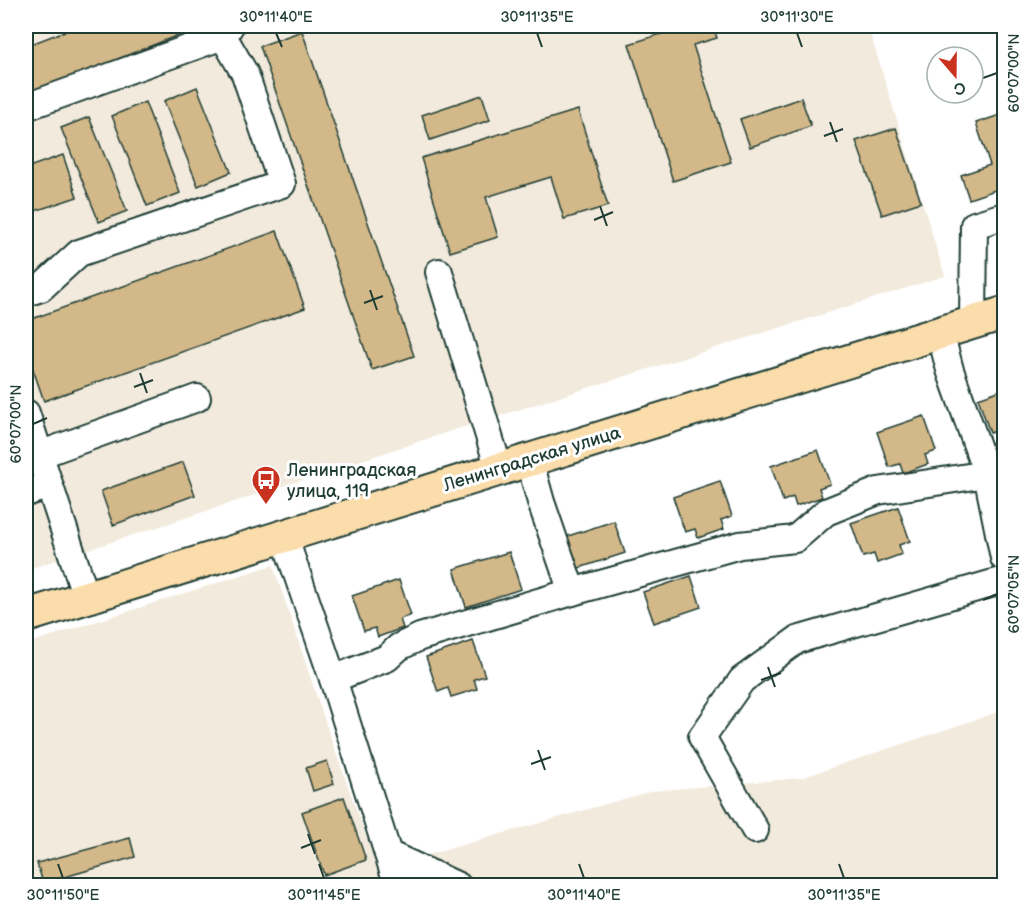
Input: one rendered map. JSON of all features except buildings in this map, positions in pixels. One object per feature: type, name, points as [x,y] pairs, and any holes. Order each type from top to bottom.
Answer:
[{"type":"main road","name":"Ленинградская улица","points":[[26,616],[1005,313]]},
{"type":"street","points":[[26,107],[227,31],[282,184],[79,254],[41,288],[26,293]]},
{"type":"street","points":[[973,323],[974,225],[1005,216]]},
{"type":"street","points":[[439,272],[499,469]]},
{"type":"street","points":[[940,332],[950,369],[987,474],[1005,558]]},
{"type":"street","points":[[39,455],[197,398]]},
{"type":"street","points":[[26,414],[87,597]]},
{"type":"street","points":[[529,459],[541,502],[572,592]]},
{"type":"street","points":[[333,679],[387,658],[399,647],[420,637],[740,545],[795,539],[826,512],[878,491],[987,474]]},
{"type":"street","points":[[26,493],[49,485]]},
{"type":"street","points":[[284,536],[333,679],[398,885]]},
{"type":"street","points":[[755,830],[702,737],[742,680],[797,640],[1005,580]]},
{"type":"street","points":[[388,854],[458,885]]},
{"type":"shaded area","points":[[26,26],[868,26],[945,276],[454,430],[26,570]]},
{"type":"shaded area","points":[[273,565],[332,742],[378,869],[652,791],[801,778],[1004,710],[1004,885],[26,885],[26,644]]},
{"type":"place","name":"Ленинградская улица, 119","points":[[266,506]]}]
